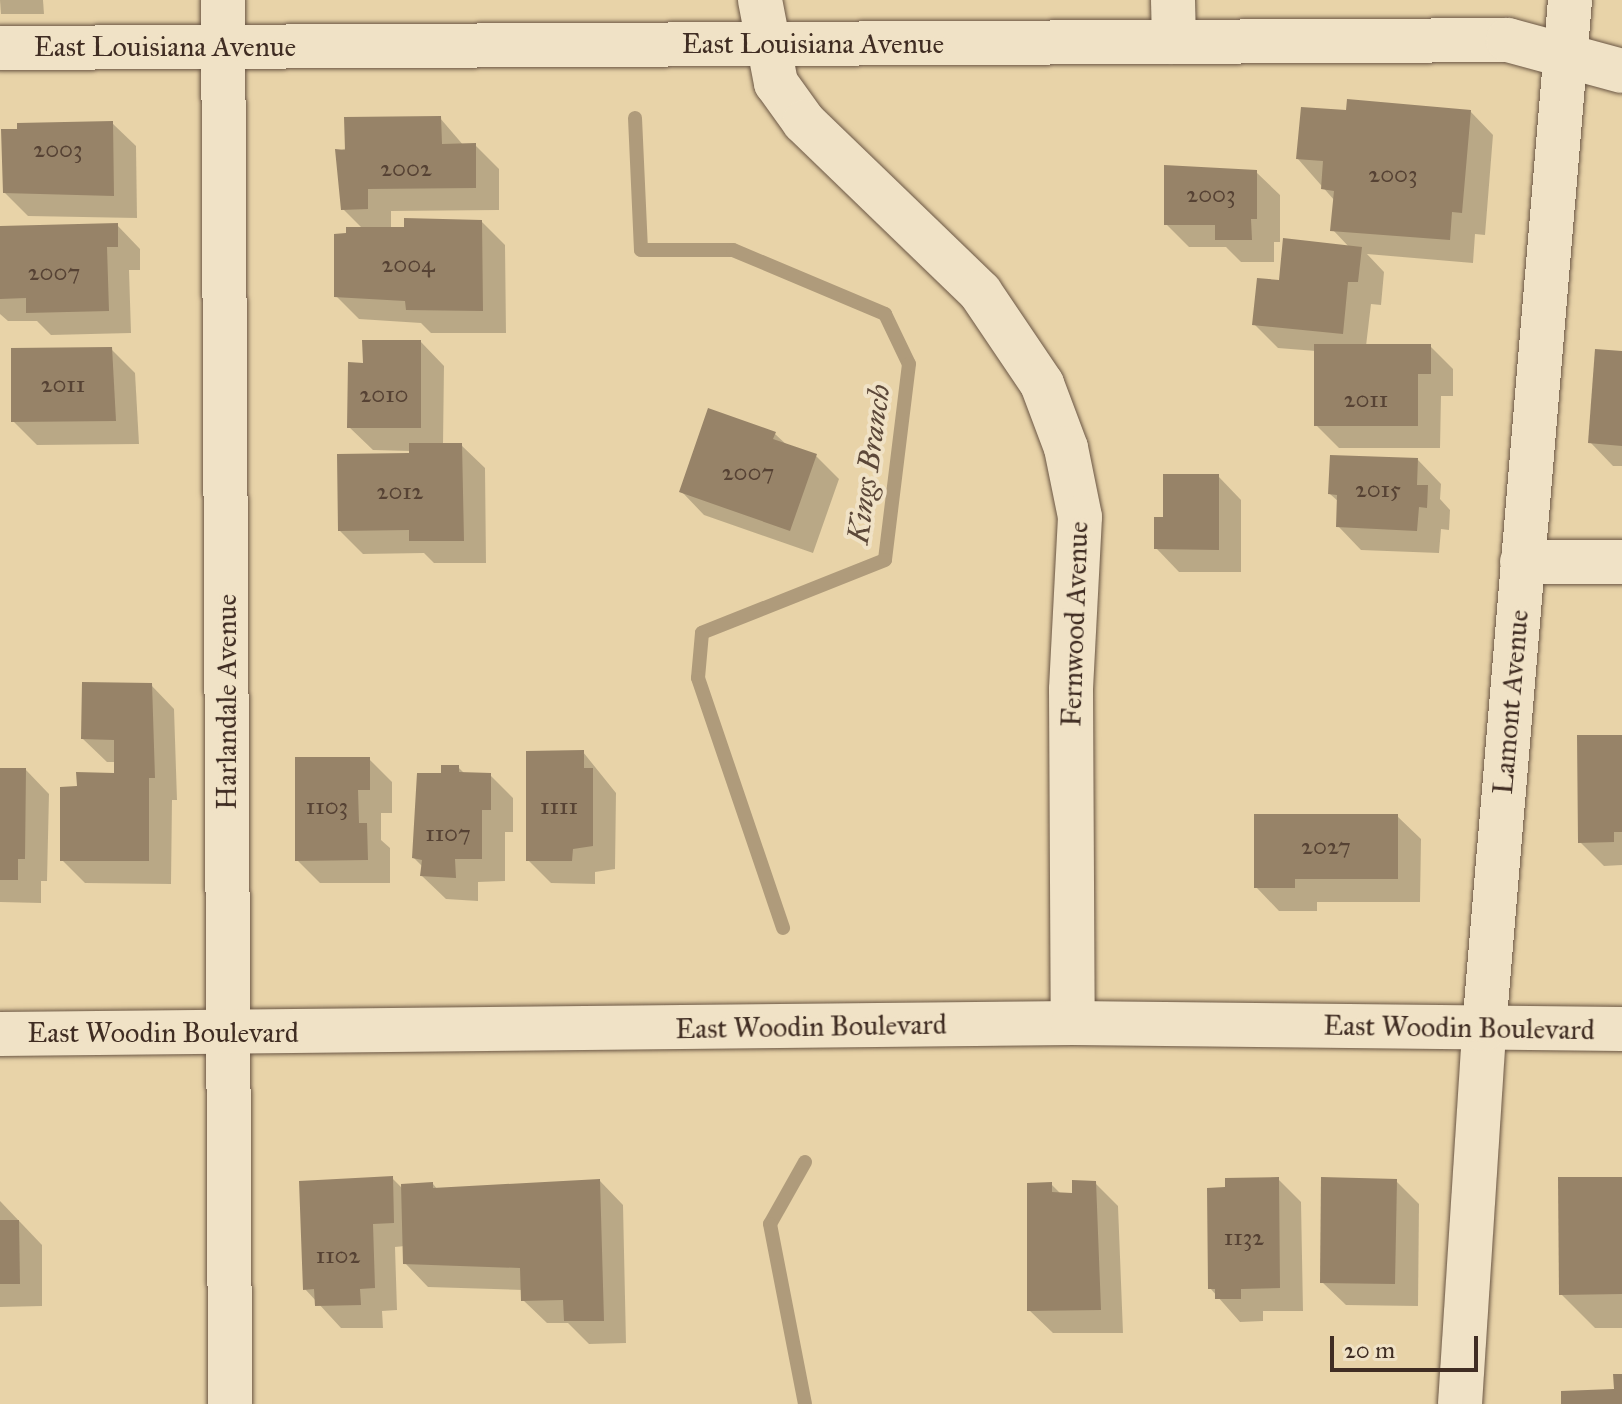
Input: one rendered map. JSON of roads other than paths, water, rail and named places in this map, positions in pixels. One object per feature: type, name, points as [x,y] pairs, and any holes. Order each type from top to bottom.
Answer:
[{"type":"street","name":"Harlandale Avenue","points":[[223,0],[230,1404]]},
{"type":"street","name":"Fernwood Avenue","points":[[760,0],[765,43],[776,83],[804,122],[980,292],[1017,340],[1042,384],[1066,448],[1080,517],[1071,690],[1073,1023]]},
{"type":"street","name":"Lamont Avenue","points":[[1460,1404],[1484,1029],[1570,0]]},
{"type":"street","name":"East Louisiana Avenue","points":[[0,48],[765,43],[1174,21],[1508,40],[1622,71]]},
{"type":"street","points":[[1522,562],[1622,562]]},
{"type":"street","name":"East Woodin Boulevard","points":[[0,1034],[1073,1023],[1622,1029]]},
{"type":"waterway","name":"Kings Branch","points":[[635,118],[641,250],[733,250],[885,314],[909,364],[885,560],[702,633],[698,678],[783,928]]},
{"type":"waterway","name":"Kings Branch","points":[[805,1162],[770,1224],[805,1404]]}]
